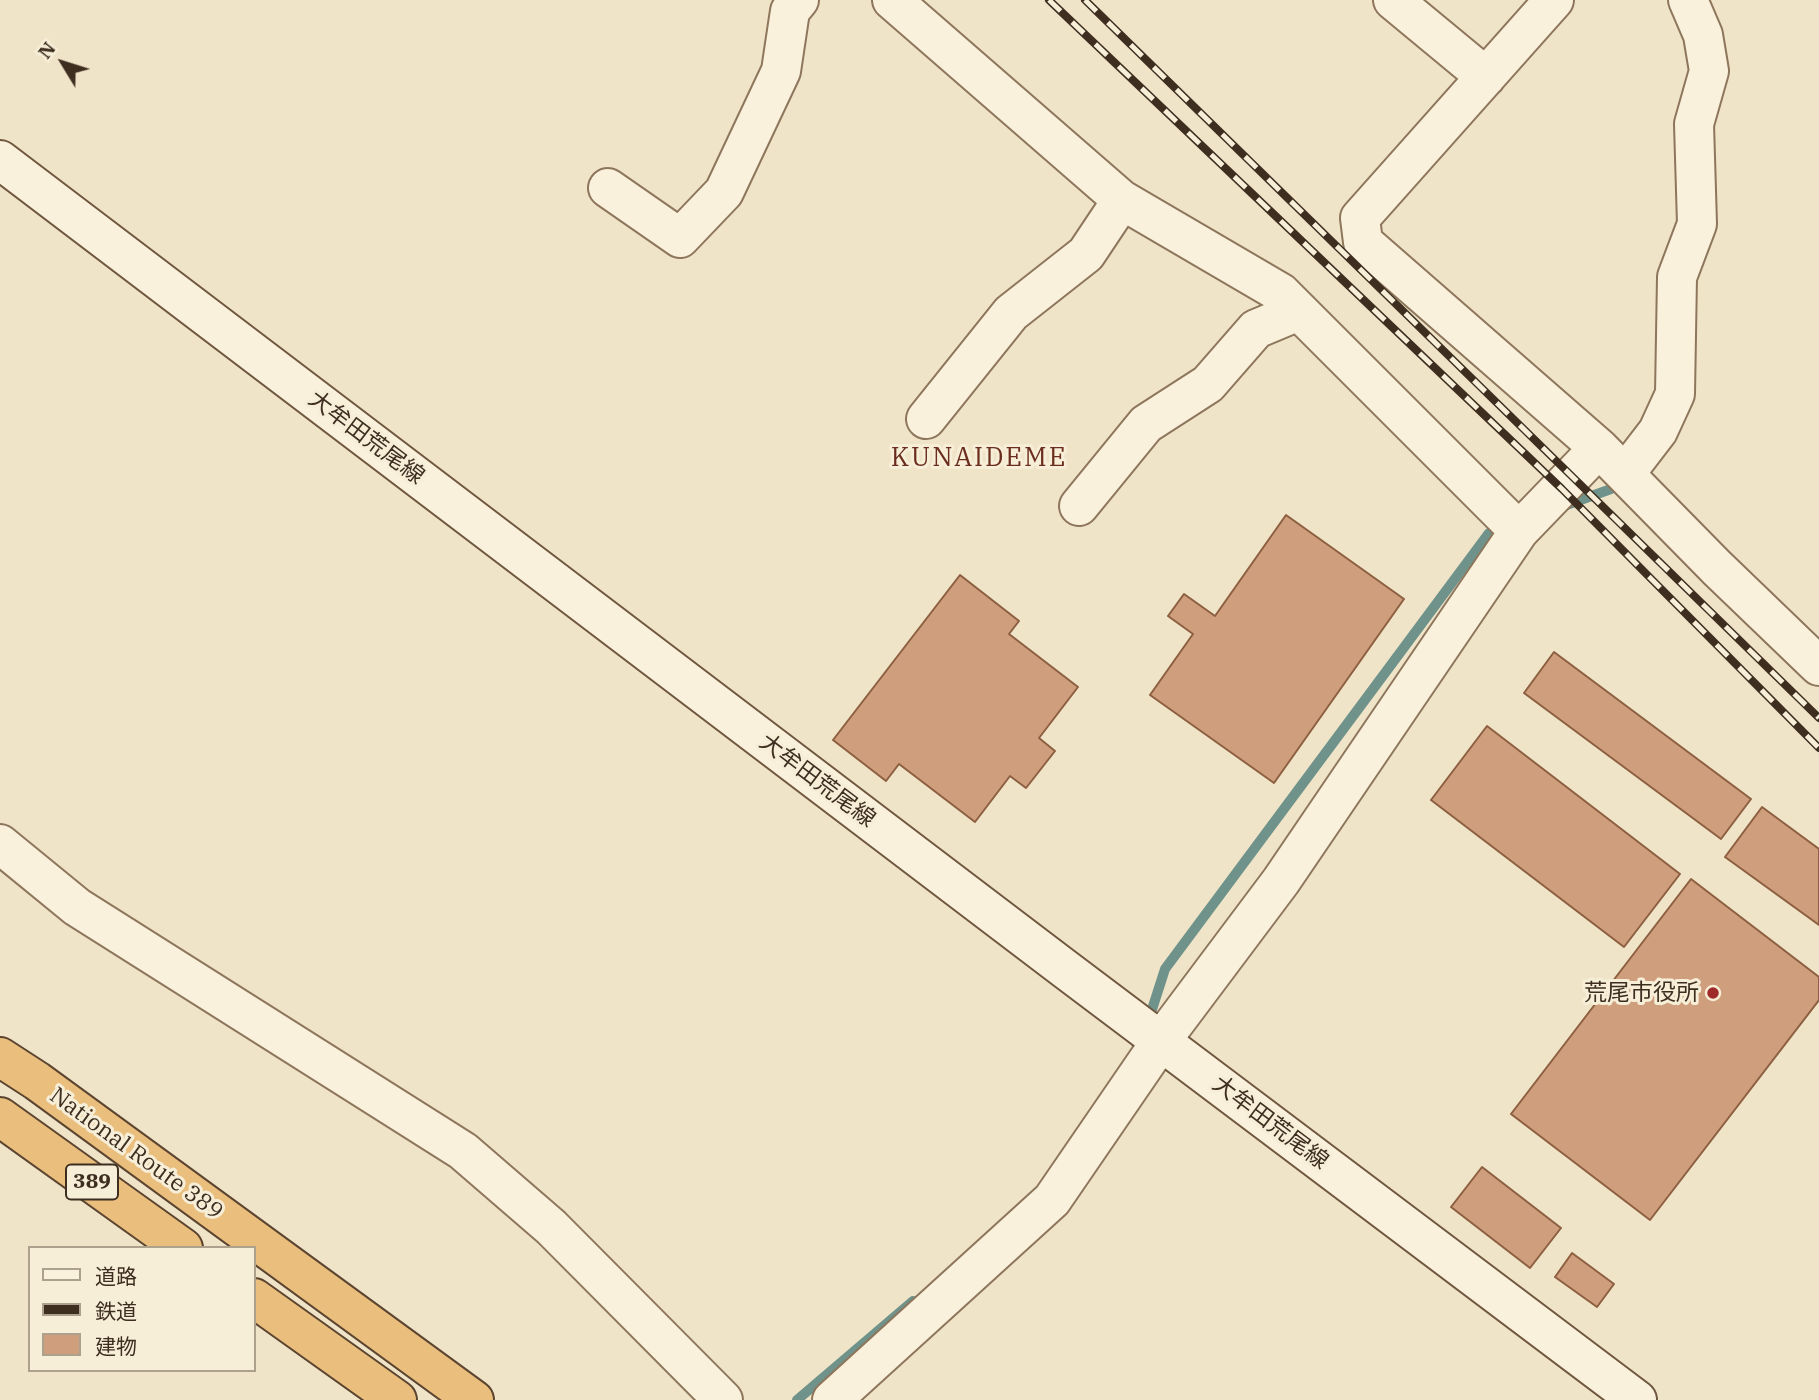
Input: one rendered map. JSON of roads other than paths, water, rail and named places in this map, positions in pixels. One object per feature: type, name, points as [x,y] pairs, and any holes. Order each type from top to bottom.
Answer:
[{"type":"highway","name":"National Route 389","points":[[0,1058],[37,1081],[474,1400]]},
{"type":"highway","name":"389","points":[[0,1117],[180,1246]]},
{"type":"highway","points":[[256,1299],[397,1400]]},
{"type":"street","points":[[608,188],[680,238],[724,192],[781,71],[790,11],[799,0]]},
{"type":"street","points":[[892,0],[1122,200],[1281,293],[1519,531]]},
{"type":"street","points":[[1393,0],[1486,77]]},
{"type":"street","points":[[1554,0],[1360,218],[1363,242],[1599,447],[1717,568],[1819,666]]},
{"type":"street","points":[[1625,474],[1658,430],[1675,394],[1676,277],[1697,224],[1694,124],[1709,71],[1703,35],[1688,0]]},
{"type":"street","name":"大牟田荒尾線","points":[[0,160],[1637,1400]]},
{"type":"street","points":[[926,419],[1011,313],[1086,254],[1122,200]]},
{"type":"street","points":[[1079,506],[1146,424],[1208,384],[1256,329],[1299,311]]},
{"type":"street","points":[[832,1400],[1052,1200],[1161,1041],[1281,881],[1519,531],[1599,447]]},
{"type":"street","points":[[0,844],[77,907],[463,1151],[551,1227],[723,1400]]},
{"type":"waterway","points":[[1561,507],[1611,489],[1617,476]]},
{"type":"waterway","points":[[1148,1022],[1165,969],[1489,533],[1506,527]]},
{"type":"waterway","points":[[797,1400],[913,1301]]},
{"type":"railway","points":[[1049,0],[1562,489],[1819,748]]},
{"type":"railway","points":[[1085,0],[1819,718]]},
{"type":"place","name":"荒尾市役所","points":[[1713,993]]},
{"type":"district","name":"KUNAIDEME","points":[[979,458]]}]
